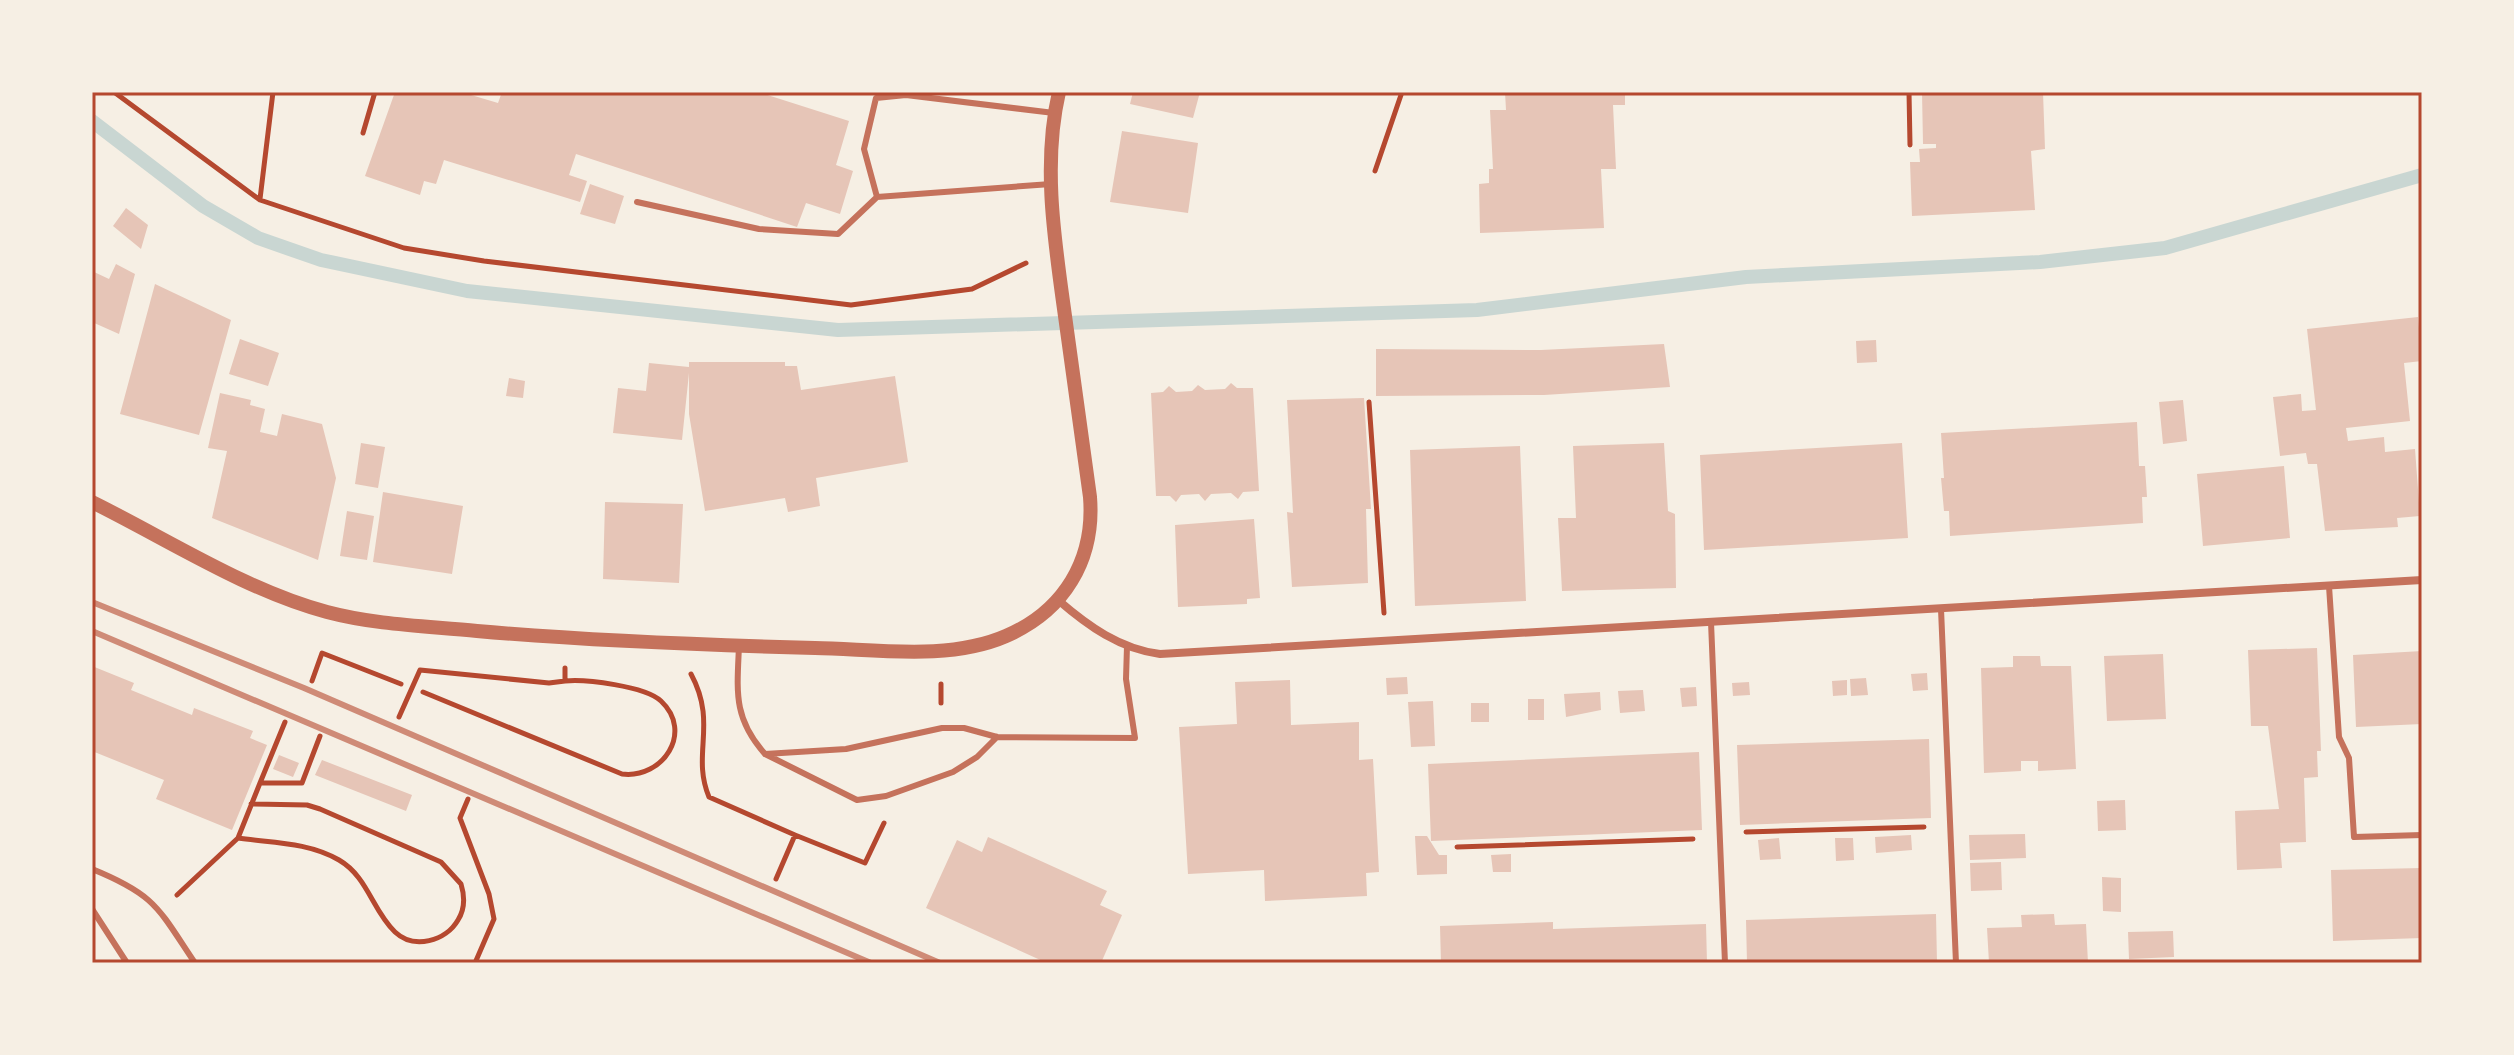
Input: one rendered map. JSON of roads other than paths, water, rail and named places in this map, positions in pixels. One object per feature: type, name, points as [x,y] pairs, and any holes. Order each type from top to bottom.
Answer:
[{"type":"street","points":[[92,502],[280,596],[327,612],[379,622],[565,639],[918,650],[975,645],[1022,629],[1058,600],[1078,572],[1091,524],[1051,184],[1054,113],[1059,92]]},
{"type":"street","points":[[1058,600],[1098,632],[1127,646],[1160,654],[2422,580]]},
{"type":"lane","points":[[877,197],[864,149],[876,98],[906,95],[1054,113]]},
{"type":"lane","points":[[637,202],[759,229],[838,234],[877,197],[1051,184]]},
{"type":"lane","points":[[2329,586],[2339,737],[2349,758],[2354,837],[2422,835]]},
{"type":"lane","points":[[1941,609],[1956,963]]},
{"type":"lane","points":[[1711,622],[1725,963]]},
{"type":"lane","points":[[739,646],[740,716],[765,754],[857,800],[886,796],[953,772],[977,757],[997,737]]},
{"type":"lane","points":[[765,754],[846,749],[942,728],[964,728],[997,737],[1135,738],[1126,679],[1127,646]]},
{"type":"lane","points":[[92,869],[140,891],[154,902],[195,963]]},
{"type":"lane","points":[[92,909],[127,963]]},
{"type":"waterway","points":[[92,121],[203,206],[258,238],[321,260],[467,291],[838,330],[1477,310],[1746,277],[2040,262],[2165,248],[2422,175]]},
{"type":"railway","points":[[92,602],[304,688],[940,963]]},
{"type":"railway","points":[[92,631],[871,963]]}]
